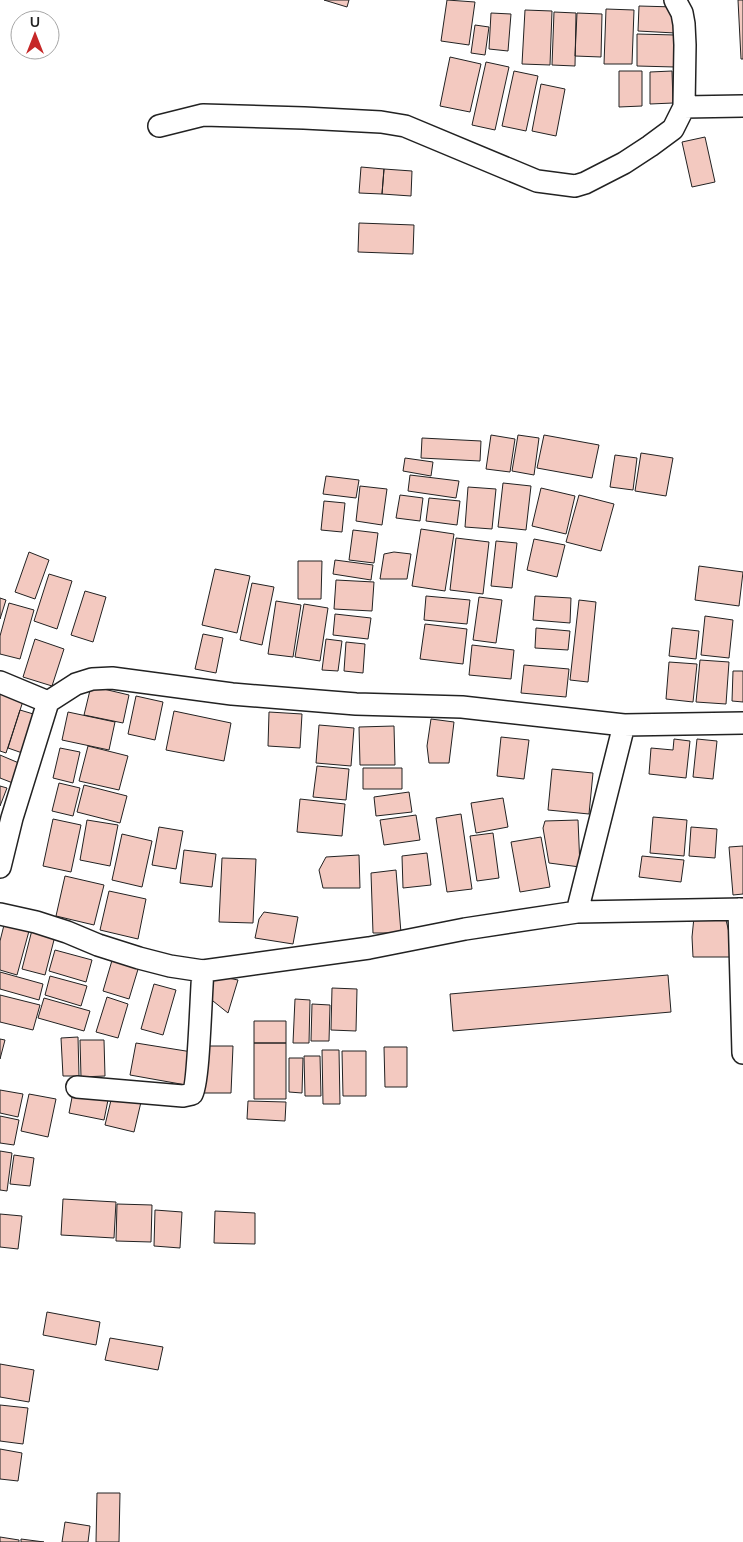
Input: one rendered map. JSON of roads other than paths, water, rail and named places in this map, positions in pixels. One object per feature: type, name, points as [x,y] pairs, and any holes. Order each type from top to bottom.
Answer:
[{"type":"street","points":[[159,126],[202,115],[381,122],[405,126],[537,181],[575,186],[624,163],[673,129],[684,107],[685,45],[682,12],[675,0]]},
{"type":"street","points":[[684,107],[743,106]]},
{"type":"street","points":[[0,867],[12,818],[48,702],[76,684],[92,679],[112,678],[232,694],[356,704],[462,707],[624,725],[743,723]]},
{"type":"street","points":[[0,682],[48,702]]},
{"type":"street","points":[[577,912],[624,725]]},
{"type":"street","points":[[0,914],[59,930],[114,951],[170,966],[202,971],[352,950],[577,912],[741,909],[743,1053]]},
{"type":"street","points":[[77,1087],[182,1096],[192,1094],[195,1090],[197,1072],[202,971]]}]
